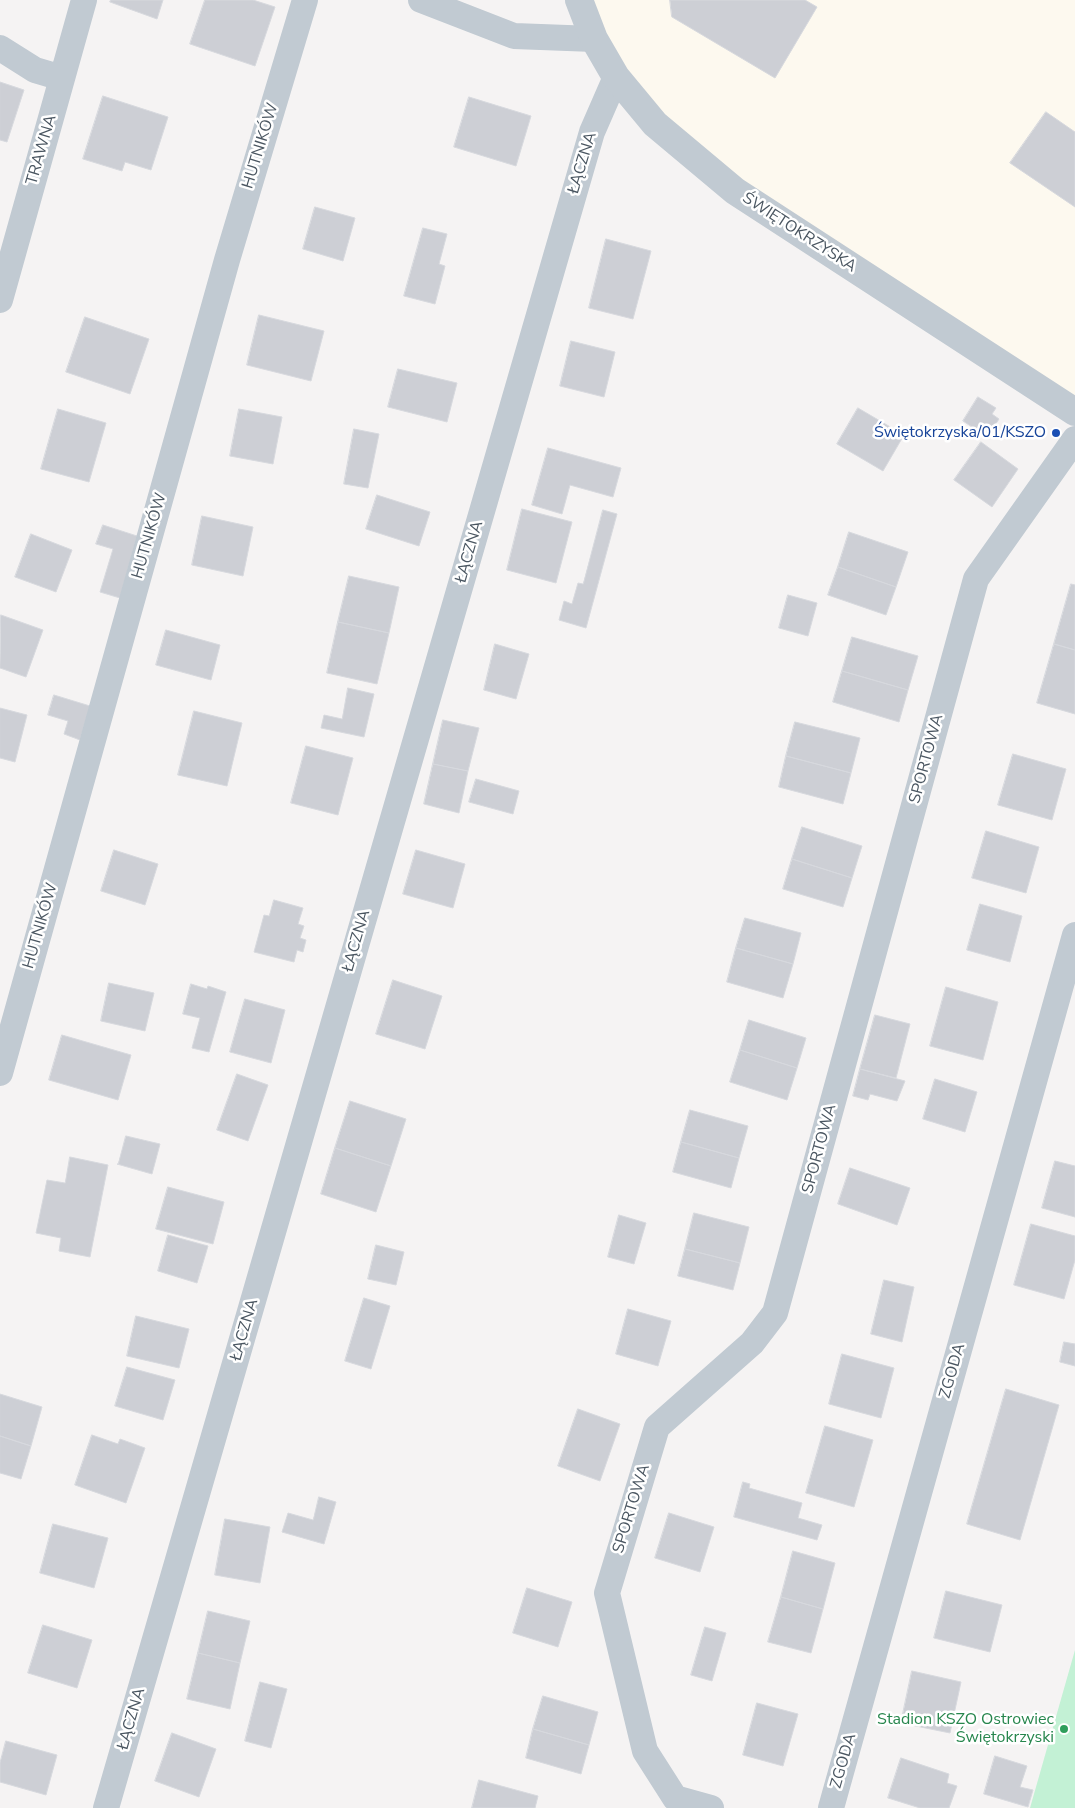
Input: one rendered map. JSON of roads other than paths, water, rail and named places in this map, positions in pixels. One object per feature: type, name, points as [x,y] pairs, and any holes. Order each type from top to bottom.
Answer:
[{"type":"street","name":"TRAWNA","points":[[0,300],[84,0]]},
{"type":"street","name":"HUTNIKÓW","points":[[0,1073],[227,260],[305,0]]},
{"type":"street","points":[[421,0],[514,36],[594,39]]},
{"type":"street","name":"ŚWIĘTOKRZYSKA","points":[[579,0],[594,39],[616,77],[655,124],[735,191],[1075,412]]},
{"type":"street","points":[[0,48],[36,70],[62,78]]},
{"type":"street","name":"ŁĄCZNA","points":[[106,1808],[592,132],[616,77]]},
{"type":"street","name":"SPORTOWA","points":[[711,1808],[675,1798],[645,1750],[607,1593],[657,1427],[752,1343],[775,1313],[976,579],[1075,439]]},
{"type":"street","name":"ZGODA","points":[[831,1808],[1075,935]]},
{"type":"place","name":"Świętokrzyska/01/KSZO","points":[[1056,433]]},
{"type":"place","name":"Stadion KSZO Ostrowiec Świętokrzyski","points":[[1064,1729]]}]
